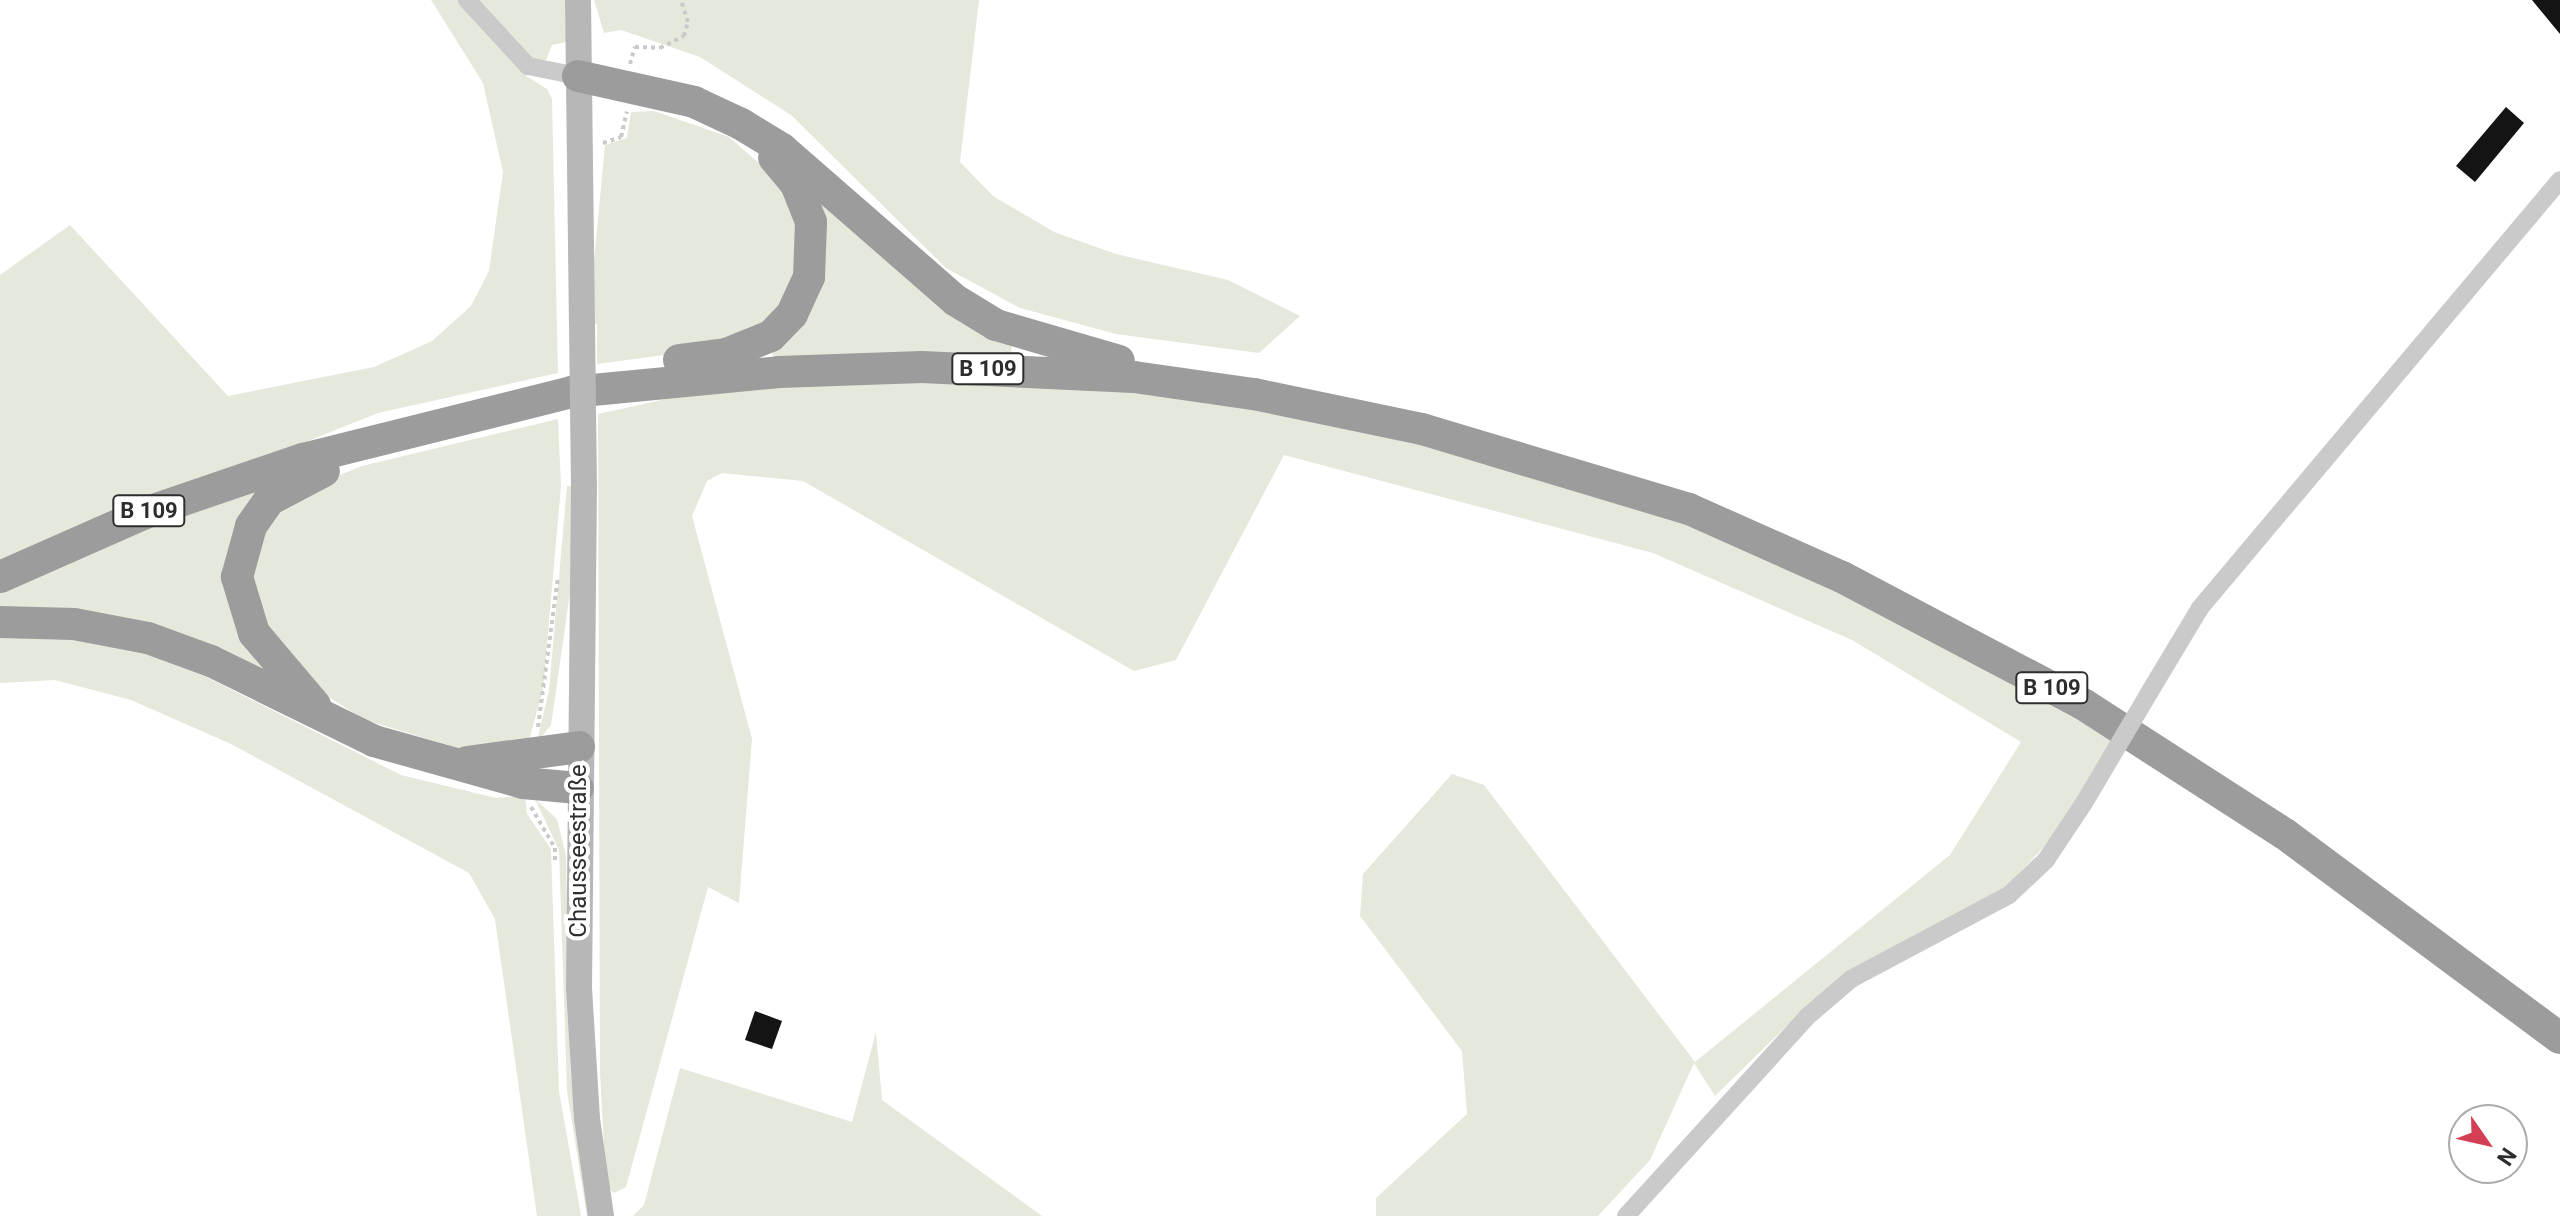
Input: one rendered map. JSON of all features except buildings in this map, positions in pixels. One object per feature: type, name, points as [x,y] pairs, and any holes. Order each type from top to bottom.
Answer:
[{"type":"highway","points":[[578,76],[694,102],[741,124],[782,149],[912,265],[996,325],[1054,345],[1254,394]]},
{"type":"highway","points":[[599,389],[656,364],[752,347],[792,314],[809,277],[811,222],[796,184],[741,124]]},
{"type":"highway","name":"B 109","points":[[0,577],[145,513],[303,459],[443,420],[599,389],[779,372],[922,367],[1134,377],[1254,394],[1422,429],[1689,509],[1868,590],[2083,704],[2285,834],[2560,1038]]},
{"type":"highway","points":[[328,720],[254,633],[242,604],[240,552],[269,500],[290,485],[394,450],[443,420]]},
{"type":"highway","points":[[0,622],[74,624],[148,638],[211,661],[374,741],[523,783],[578,788]]},
{"type":"highway","points":[[460,763],[579,747]]},
{"type":"main road","name":"Chausseestraße","points":[[578,0],[584,486],[578,788],[579,988],[587,1119],[601,1216]]},
{"type":"street","points":[[467,0],[528,66],[578,76]]},
{"type":"street","points":[[1626,1216],[1808,1016],[1851,979],[2009,895],[2046,860],[2084,803],[2200,608],[2560,180]]},
{"type":"shaded area","points":[[431,0],[565,0],[566,42],[552,45],[546,60],[532,60],[526,76],[547,89],[552,99],[558,373],[378,413],[0,564],[0,275],[70,225],[228,396],[374,367],[432,341],[471,306],[489,271],[503,172],[483,83]]},
{"type":"shaded area","points":[[594,0],[979,0],[960,162],[993,196],[1054,232],[1116,254],[1228,280],[1300,316],[1259,353],[1116,334],[1020,308],[946,268],[791,115],[700,57],[621,30],[604,33]]},
{"type":"shaded area","points":[[654,111],[729,137],[790,190],[804,267],[766,330],[679,353],[597,364],[597,324],[588,324],[605,145],[627,138],[631,112]]},
{"type":"shaded area","points":[[828,198],[1013,341],[1010,358],[774,360],[770,344],[786,334],[815,204]]},
{"type":"shaded area","points":[[819,380],[1109,387],[1370,428],[1653,510],[1847,594],[2114,737],[2058,832],[2006,887],[1808,1005],[1715,1096],[1694,1063],[1650,1160],[1598,1216],[1376,1216],[1376,1198],[1467,1114],[1462,1051],[1360,916],[1363,874],[1452,774],[1484,785],[1695,1062],[1950,855],[2021,742],[1852,640],[1653,553],[1284,455],[1176,660],[1134,671],[803,481],[722,473],[707,481],[692,516],[752,739],[739,903],[708,887],[626,1187],[614,1193],[606,1186],[600,1072],[598,414],[720,387]]},
{"type":"shaded area","points":[[558,419],[561,486],[543,689],[528,744],[458,748],[365,720],[327,696],[265,631],[248,553],[279,500],[362,466]]},
{"type":"shaded area","points":[[259,484],[236,537],[266,668],[261,675],[0,614],[0,590],[59,561]]},
{"type":"shaded area","points":[[567,486],[572,486],[570,593],[551,725],[537,742],[549,690]]},
{"type":"shaded area","points":[[0,630],[143,645],[401,775],[496,798],[525,796],[527,814],[551,849],[559,1091],[581,1216],[537,1216],[495,919],[469,873],[231,744],[131,700],[55,680],[0,683]]},
{"type":"shaded area","points":[[535,799],[557,819],[566,856],[571,1076],[594,1216],[587,1216],[567,1091],[559,850]]},
{"type":"shaded area","points":[[876,1032],[882,1100],[1042,1216],[633,1216],[644,1205],[680,1068],[852,1122]]}]
